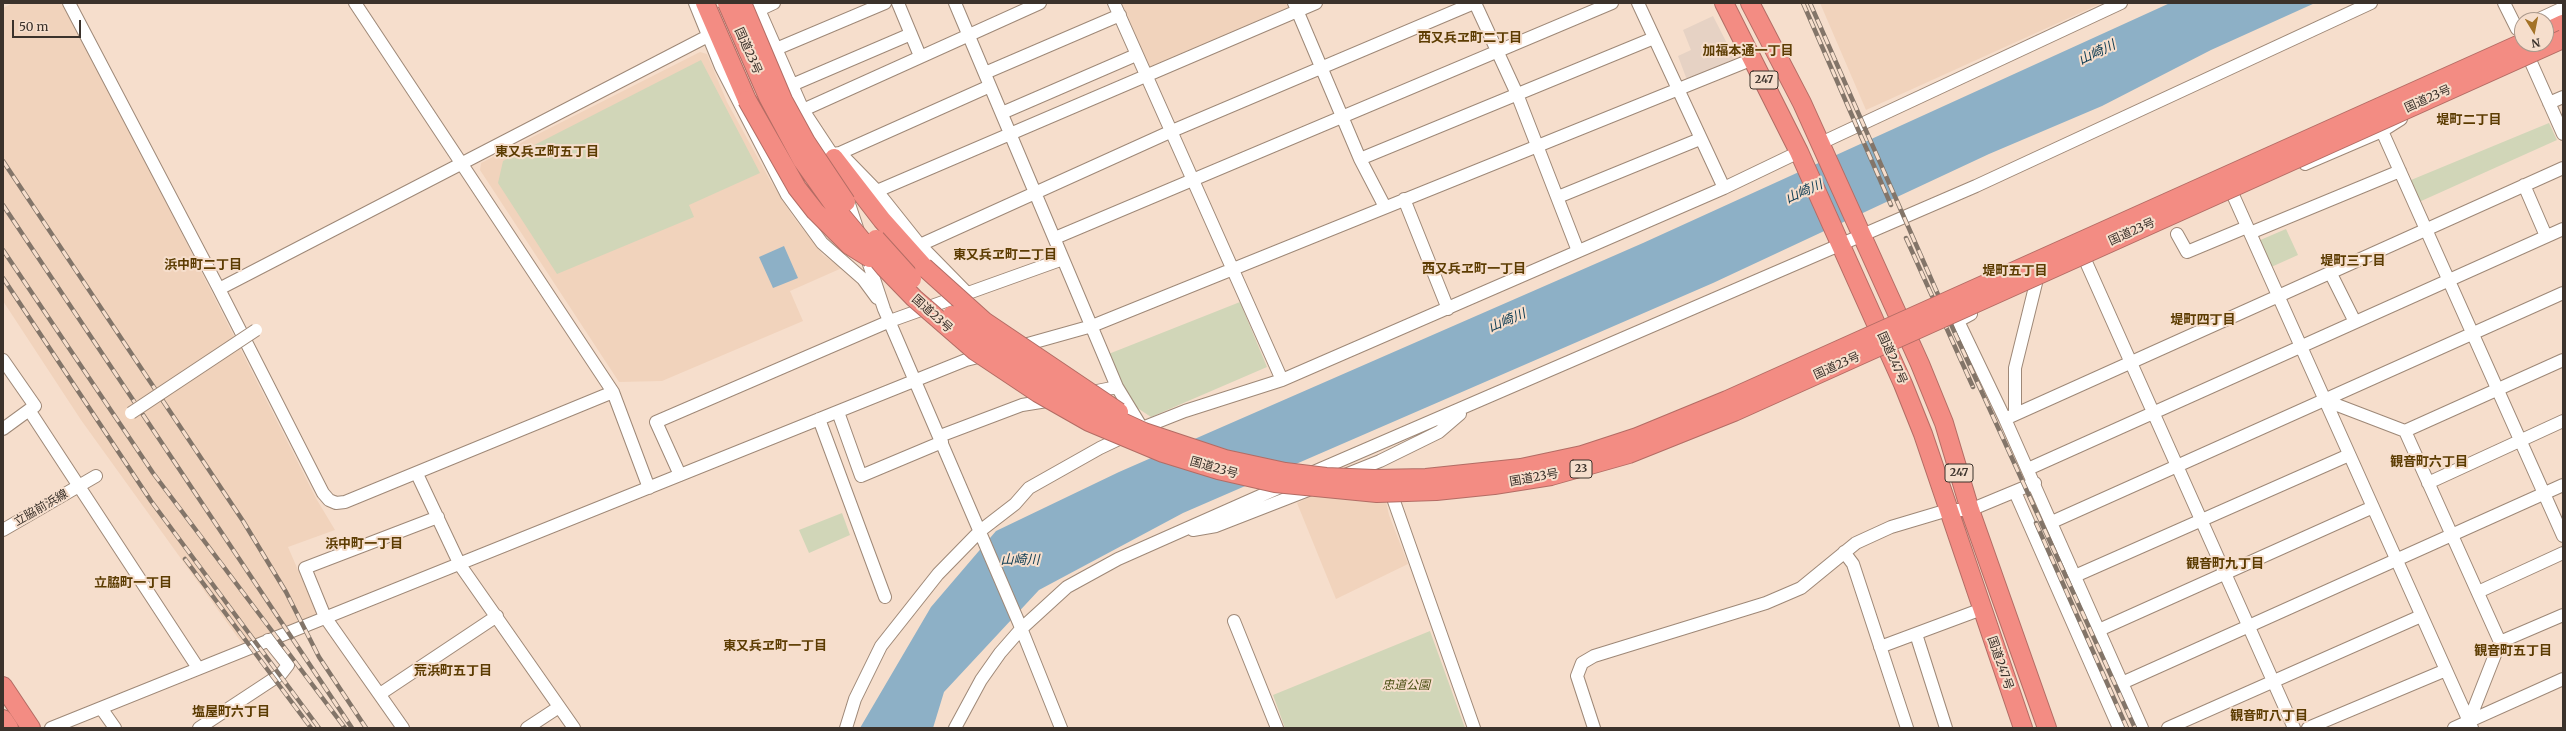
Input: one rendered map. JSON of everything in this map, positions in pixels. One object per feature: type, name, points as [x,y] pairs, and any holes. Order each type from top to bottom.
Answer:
[{"type":"highway","points":[[705,3],[747,100],[797,188],[810,205],[849,245],[884,267]]},
{"type":"highway","name":"国道23号","points":[[727,3],[768,98],[802,160],[841,215],[884,267],[914,298],[975,352],[1038,393],[1089,422],[1163,453],[1218,470],[1275,483],[1330,490],[1376,493],[1429,492],[1494,485],[1591,467],[1629,454],[1734,412],[2563,38]]},
{"type":"highway","name":"国道23号","points":[[742,3],[765,60],[806,142],[843,198],[875,238],[910,277],[973,332],[1030,373],[1081,403],[1143,430],[1225,459],[1285,472],[1326,477],[1426,478],[1482,474],[1582,455],[1637,437],[1727,400],[2514,47]]},
{"type":"highway","name":"国道247号","points":[[1724,3],[1801,155],[1903,384],[2023,728]]},
{"type":"highway","name":"国道247号","points":[[1750,3],[1822,146],[1858,230],[1920,364],[1944,423],[1970,510],[2046,728]]},
{"type":"highway","points":[[835,155],[882,220],[924,267],[984,321],[1106,402],[1143,430]]},
{"type":"highway","points":[[3,686],[31,728]]},
{"type":"highway","points":[[3,697],[23,728]]},
{"type":"highway","points":[[3,719],[9,728]]},
{"type":"street","points":[[69,3],[219,289],[323,493],[329,500],[336,503],[345,502],[417,474],[613,392]]},
{"type":"street","points":[[355,3],[613,392],[649,488]]},
{"type":"street","points":[[695,3],[721,67],[788,195],[822,243],[863,279],[884,308]]},
{"type":"street","points":[[774,3],[757,6],[803,110],[835,155],[877,190],[920,245],[968,294]]},
{"type":"street","points":[[776,49],[885,3]]},
{"type":"street","points":[[898,3],[920,56]]},
{"type":"street","points":[[955,3],[1117,387],[1143,430]]},
{"type":"street","points":[[803,110],[967,34],[1040,3]]},
{"type":"street","points":[[1114,3],[1145,76],[1194,179],[1282,380]]},
{"type":"street","points":[[877,190],[1145,76],[1295,7],[1316,3]]},
{"type":"street","points":[[920,245],[1172,131],[1474,3],[1499,53],[1517,94],[1578,251]]},
{"type":"street","points":[[1055,238],[1342,116],[1499,53],[1612,3]]},
{"type":"street","points":[[1638,3],[1724,188]]},
{"type":"street","points":[[1822,146],[2121,3]]},
{"type":"street","points":[[955,728],[981,680],[1020,626],[1068,587],[1118,559],[1175,532],[1470,405],[1840,240],[1858,230],[1976,186],[2371,3]]},
{"type":"street","points":[[2504,3],[2514,23]]},
{"type":"street","points":[[1295,7],[1360,159],[1385,207]]},
{"type":"street","points":[[985,73],[1120,15]]},
{"type":"street","points":[[792,85],[911,34]]},
{"type":"street","points":[[219,289],[708,36]]},
{"type":"street","points":[[1360,159],[1654,38]]},
{"type":"street","points":[[2142,728],[2028,469],[2010,416],[1958,321],[2233,195],[2382,131],[2420,108],[2563,44]]},
{"type":"street","points":[[1002,113],[1136,55]]},
{"type":"street","points":[[51,728],[325,617],[460,565],[916,380],[972,358],[1092,326],[1753,59]]},
{"type":"street","points":[[2530,60],[2563,134]]},
{"type":"street","points":[[835,155],[990,86]]},
{"type":"street","points":[[2549,103],[2563,97]]},
{"type":"street","points":[[2382,131],[2563,536]]},
{"type":"street","points":[[1558,197],[1700,139]]},
{"type":"street","points":[[835,155],[884,308],[1020,626],[1061,728]]},
{"type":"street","points":[[846,728],[855,699],[882,646],[938,574],[1015,504],[1029,488],[1100,448],[1143,430],[1172,415],[1282,380],[1801,155]]},
{"type":"street","points":[[2010,416],[2563,168]]},
{"type":"street","points":[[2178,234],[2187,252],[2400,171]]},
{"type":"street","points":[[2524,185],[2546,236]]},
{"type":"street","points":[[2233,195],[2470,725]]},
{"type":"street","points":[[1404,200],[1448,309]]},
{"type":"street","points":[[2028,469],[2563,229]]},
{"type":"street","points":[[680,475],[656,422],[890,321],[1063,259]]},
{"type":"street","points":[[2086,262],[2294,728]]},
{"type":"street","points":[[2330,272],[2354,322]]},
{"type":"street","points":[[2010,416],[2015,368],[2036,284]]},
{"type":"street","points":[[2052,522],[2563,293]]},
{"type":"street","points":[[131,413],[256,330]]},
{"type":"street","points":[[3,360],[35,406],[3,429]]},
{"type":"street","points":[[2405,431],[2563,360]]},
{"type":"street","points":[[838,412],[860,476],[941,439],[1022,406],[1117,387]]},
{"type":"street","points":[[2324,400],[2405,431],[2478,592],[2500,642],[2470,725]]},
{"type":"street","points":[[1175,532],[1216,526],[1380,461],[1439,432],[1470,405]]},
{"type":"street","points":[[29,410],[198,668]]},
{"type":"street","points":[[818,419],[885,598]]},
{"type":"street","points":[[2428,483],[2563,421]]},
{"type":"street","points":[[2075,576],[2349,455]]},
{"type":"street","points":[[1380,461],[1474,728]]},
{"type":"street","points":[[417,474],[460,565],[574,728]]},
{"type":"street","name":"立脇前浜線","points":[[3,530],[96,476]]},
{"type":"street","points":[[1594,728],[1577,676],[1582,663],[1594,656],[1726,617],[1773,600],[1800,588],[1856,543],[1891,527],[1948,510],[1970,510],[2035,483]]},
{"type":"street","points":[[2122,683],[2563,486]]},
{"type":"street","points":[[2015,492],[2119,728]]},
{"type":"street","points":[[2099,630],[2373,508]]},
{"type":"street","points":[[403,728],[325,617],[305,568],[438,517]]},
{"type":"street","points":[[1844,552],[1853,564],[1907,728]]},
{"type":"street","points":[[2478,592],[2563,553]]},
{"type":"street","points":[[1880,647],[1982,610]]},
{"type":"street","points":[[2500,642],[2563,615]]},
{"type":"street","points":[[380,694],[496,616]]},
{"type":"street","points":[[2168,728],[2421,616]]},
{"type":"street","points":[[1234,621],[1277,728]]},
{"type":"street","points":[[1916,634],[1946,728]]},
{"type":"street","points":[[199,728],[284,670],[288,665],[268,640]]},
{"type":"street","points":[[2308,728],[2446,670]]},
{"type":"street","points":[[2454,728],[2470,725],[2563,679]]},
{"type":"street","points":[[527,728],[559,707]]},
{"type":"street","points":[[101,708],[114,728]]},
{"type":"shaded area","points":[[13,3],[65,3],[317,500],[335,530],[288,547],[318,616],[244,646],[81,420],[3,301],[3,8]]},
{"type":"shaded area","points":[[1122,3],[1286,3],[1288,7],[1286,11],[1152,68],[1149,67]]},
{"type":"shaded area","points":[[1820,3],[2102,3],[1866,110]]},
{"type":"shaded area","points":[[1713,16],[1735,59],[1687,80],[1678,56],[1691,50],[1683,30]]},
{"type":"shaded area","points":[[700,52],[707,54],[727,102],[770,180],[792,215],[823,255],[842,268],[790,291],[803,321],[662,381],[619,382],[480,170],[481,163]]},
{"type":"shaded area","points":[[1373,466],[1379,469],[1389,515],[1408,564],[1336,599],[1297,503]]},
{"type":"green space","points":[[701,60],[760,173],[689,205],[694,217],[557,274],[498,183],[503,161]]},
{"type":"green space","points":[[2549,123],[2557,140],[2419,202],[2411,180]]},
{"type":"green space","points":[[2286,229],[2298,255],[2269,268],[2258,241]]},
{"type":"green space","points":[[1240,302],[1267,367],[1151,417],[1130,403],[1106,355]]},
{"type":"green space","points":[[842,513],[850,535],[809,553],[799,530]]},
{"type":"green space","name":"忠道公園","points":[[1430,631],[1465,728],[1285,728],[1273,695]]},
{"type":"water","name":"山崎川","points":[[2170,3],[2315,3],[2211,50],[2102,106],[1989,154],[1713,283],[1183,513],[1039,590],[944,692],[933,728],[860,728],[931,607],[996,531],[1119,472],[1643,243]]},
{"type":"water","points":[[784,246],[798,278],[773,288],[759,257]]},
{"type":"railway","points":[[1803,3],[1891,205]]},
{"type":"railway","points":[[1810,3],[1954,331],[2135,728]]},
{"type":"railway","points":[[3,161],[243,521],[286,592],[319,657],[366,728]]},
{"type":"railway","points":[[3,205],[352,728]]},
{"type":"railway","points":[[1906,238],[1973,387]]},
{"type":"railway","points":[[3,250],[153,473],[345,728]]},
{"type":"railway","points":[[3,278],[151,501],[319,728]]},
{"type":"railway","points":[[2036,523],[2127,728]]},
{"type":"railway","points":[[185,559],[311,728]]},
{"type":"district","name":"西又兵ヱ町二丁目","points":[[1470,38]]},
{"type":"district","name":"加福本通一丁目","points":[[1748,51]]},
{"type":"district","name":"堤町二丁目","points":[[2469,120]]},
{"type":"district","name":"東又兵ヱ町五丁目","points":[[547,152]]},
{"type":"district","name":"東又兵ヱ町二丁目","points":[[1005,255]]},
{"type":"district","name":"堤町三丁目","points":[[2353,261]]},
{"type":"district","name":"浜中町二丁目","points":[[203,265]]},
{"type":"district","name":"西又兵ヱ町一丁目","points":[[1474,269]]},
{"type":"district","name":"堤町五丁目","points":[[2015,271]]},
{"type":"district","name":"堤町四丁目","points":[[2203,320]]},
{"type":"district","name":"観音町六丁目","points":[[2429,462]]},
{"type":"district","name":"浜中町一丁目","points":[[364,544]]},
{"type":"district","name":"観音町九丁目","points":[[2225,564]]},
{"type":"district","name":"立脇町一丁目","points":[[133,583]]},
{"type":"district","name":"東又兵ヱ町一丁目","points":[[775,646]]},
{"type":"district","name":"観音町五丁目","points":[[2513,651]]},
{"type":"district","name":"荒浜町五丁目","points":[[453,671]]},
{"type":"district","name":"塩屋町六丁目","points":[[231,712]]},
{"type":"district","name":"観音町八丁目","points":[[2269,716]]}]
